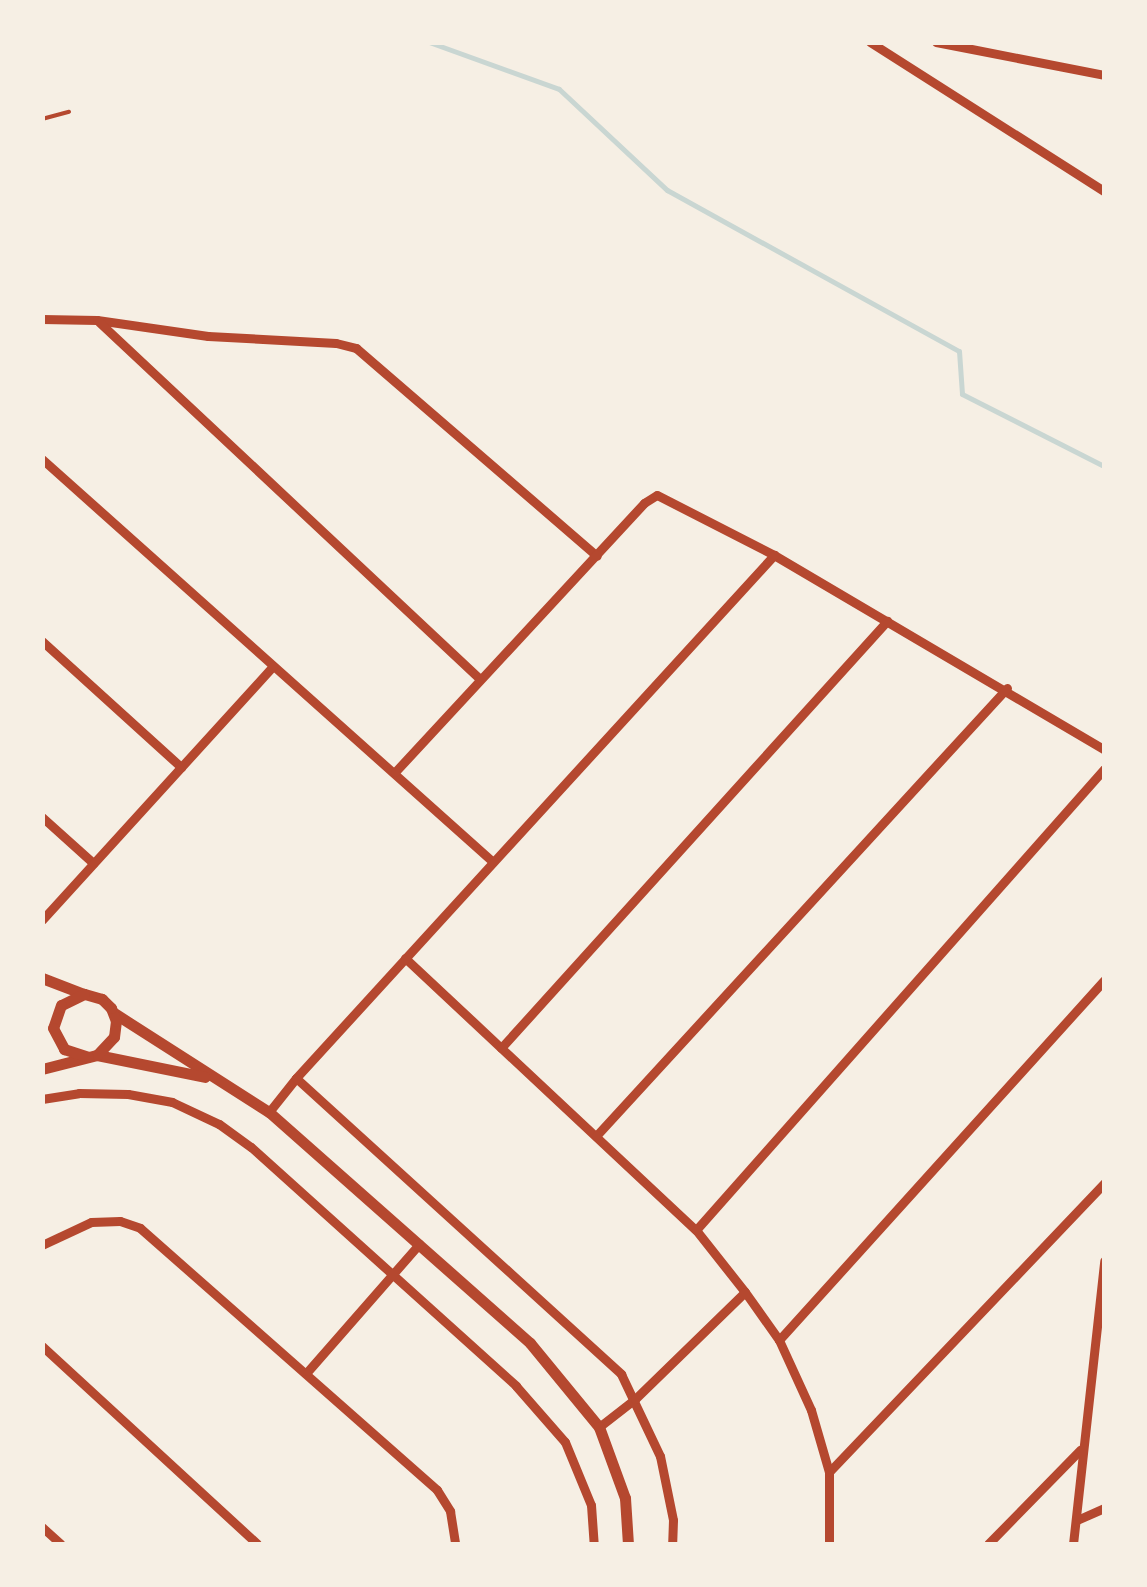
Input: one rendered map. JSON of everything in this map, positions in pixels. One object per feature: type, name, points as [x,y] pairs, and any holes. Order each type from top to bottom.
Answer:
[{"type":"main road","points":[[42,978],[102,998],[114,1013],[270,1112],[530,1344],[599,1427],[615,1460],[625,1498],[628,1544]]},
{"type":"main road","points":[[50,1033],[62,1005],[84,994]]},
{"type":"main road","points":[[42,1069],[92,1056],[114,1038],[114,1013]]},
{"type":"main road","points":[[42,1016],[64,1049],[214,1079]]},
{"type":"street","points":[[870,42],[1104,191]]},
{"type":"street","points":[[936,42],[986,46],[1104,75]]},
{"type":"street","points":[[42,319],[97,320],[208,336],[336,343],[356,348],[597,556]]},
{"type":"street","points":[[97,320],[480,678]]},
{"type":"street","points":[[42,459],[492,861]]},
{"type":"street","points":[[396,772],[644,502],[656,495],[774,555],[1007,688],[1104,749]]},
{"type":"street","points":[[270,1112],[296,1078],[492,861],[774,555]]},
{"type":"street","points":[[501,1048],[886,621]]},
{"type":"street","points":[[42,641],[181,766]]},
{"type":"street","points":[[42,920],[273,666]]},
{"type":"street","points":[[596,1136],[1007,688]]},
{"type":"street","points":[[696,1230],[1104,768]]},
{"type":"street","points":[[42,817],[93,863]]},
{"type":"street","points":[[405,958],[696,1230],[745,1292],[779,1340],[811,1410],[829,1472],[830,1544]]},
{"type":"street","points":[[779,1340],[1104,980]]},
{"type":"street","points":[[296,1078],[621,1374],[660,1456],[673,1520],[672,1544]]},
{"type":"street","points":[[42,1099],[79,1093],[128,1094],[195,1111],[251,1147],[516,1386],[565,1442],[591,1505],[594,1544]]},
{"type":"street","points":[[829,1472],[1104,1183]]},
{"type":"street","points":[[42,1245],[91,1222],[120,1222],[140,1228],[308,1372],[437,1490],[450,1512],[456,1544]]},
{"type":"street","points":[[308,1372],[419,1244]]},
{"type":"street","points":[[1074,1544],[1104,1262]]},
{"type":"street","points":[[599,1427],[635,1399],[745,1292]]},
{"type":"street","points":[[42,1346],[257,1544]]},
{"type":"street","points":[[1093,1365],[1104,1360]]},
{"type":"street","points":[[988,1544],[1082,1448]]},
{"type":"street","points":[[1076,1520],[1104,1508]]},
{"type":"street","points":[[42,1528],[61,1544]]},
{"type":"lane","points":[[42,119],[69,112]]},
{"type":"waterway","points":[[429,42],[559,89],[667,190],[959,351],[962,394],[1104,466]]}]
